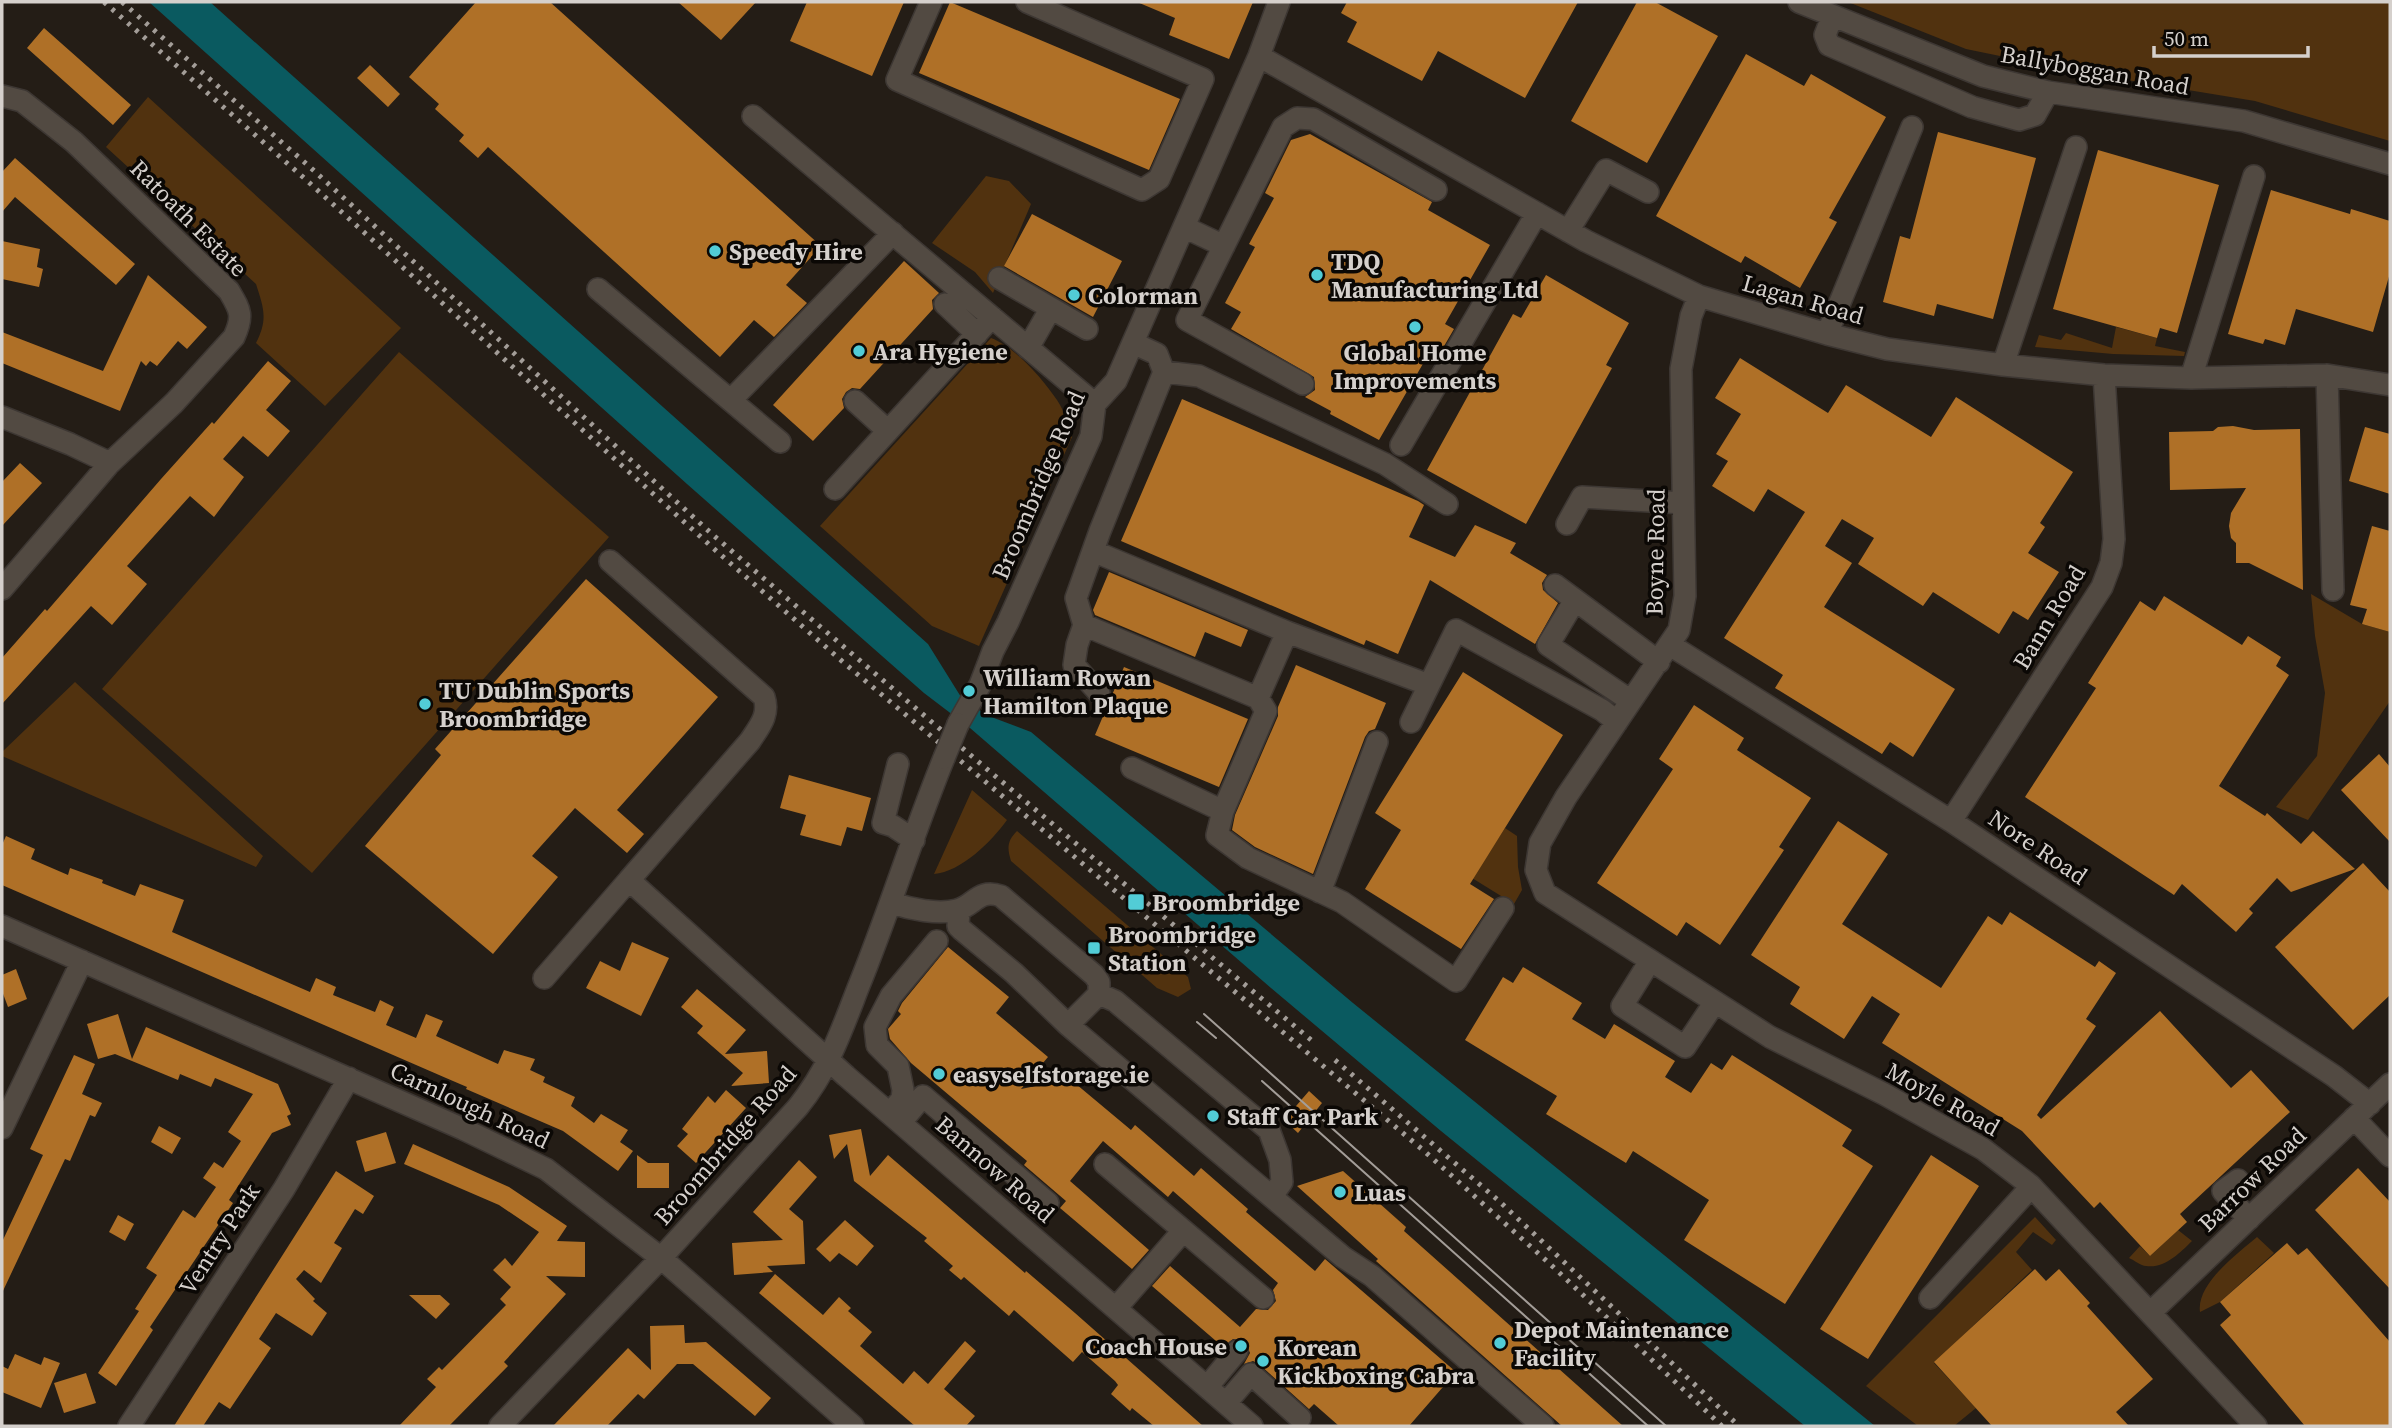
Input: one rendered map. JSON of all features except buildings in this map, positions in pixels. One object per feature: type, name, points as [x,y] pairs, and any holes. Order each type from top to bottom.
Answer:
[{"type":"street","points":[[931,2],[897,80],[1142,190],[1159,178],[1203,79],[1027,2]]},
{"type":"street","name":"Broombridge Road","points":[[500,1426],[661,1258],[817,1084],[892,903],[941,764],[958,724],[980,685],[1091,436],[1096,404],[1116,380],[1133,343],[1259,56],[1279,2]]},
{"type":"street","name":"Ballyboggan Road","points":[[1799,2],[1983,76],[2048,92],[2244,121],[2390,164]]},
{"type":"street","points":[[1832,17],[1825,35],[1829,45],[1972,107],[2020,120],[2035,115],[2048,92]]},
{"type":"street","name":"Lagan Road","points":[[1259,56],[1536,213],[1699,296],[1826,334],[1887,349],[2104,375],[2191,378],[2327,375],[2390,386]]},
{"type":"street","points":[[1313,119],[1327,94]]},
{"type":"street","name":"Ratoath Estate","points":[[2,96],[22,101],[74,142],[229,291],[241,312],[234,337],[174,403],[110,463],[2,589]]},
{"type":"street","points":[[753,116],[1096,404]]},
{"type":"street","points":[[1303,384],[1186,320],[1283,127],[1297,118],[1313,119],[1436,190]]},
{"type":"street","points":[[1826,334],[1912,127]]},
{"type":"street","points":[[2003,365],[2077,147]]},
{"type":"street","points":[[1569,231],[1606,170],[1648,192]]},
{"type":"street","points":[[2191,378],[2254,176]]},
{"type":"street","points":[[1401,445],[1536,213]]},
{"type":"street","points":[[1184,227],[1224,246]]},
{"type":"street","points":[[731,400],[893,233]]},
{"type":"street","points":[[999,278],[1087,329]]},
{"type":"street","points":[[598,289],[780,442]]},
{"type":"street","name":"Boyne Road","points":[[1545,893],[1536,870],[1540,843],[1566,797],[1679,630],[1685,596],[1681,369],[1691,316],[1699,296]]},
{"type":"street","points":[[945,304],[977,334]]},
{"type":"street","points":[[1028,348],[1051,308]]},
{"type":"street","points":[[835,489],[992,317]]},
{"type":"street","points":[[1099,693],[1074,665],[1084,625],[1076,598],[1164,372],[1157,354],[1133,343]]},
{"type":"street","points":[[1164,372],[1199,376],[1211,381],[1385,464],[1447,504]]},
{"type":"street","name":"Bann Road","points":[[1951,821],[2102,587],[2111,563],[2114,540],[2104,375]]},
{"type":"street","points":[[2327,375],[2333,590]]},
{"type":"street","points":[[855,401],[888,431]]},
{"type":"street","points":[[2,416],[110,463]]},
{"type":"street","points":[[1566,524],[1582,497],[1683,503]]},
{"type":"street","points":[[1093,551],[1287,632],[1429,685]]},
{"type":"street","points":[[544,978],[750,741],[764,718],[764,698],[610,561]]},
{"type":"street","name":"Nore Road","points":[[1555,585],[1575,600],[1951,821],[2334,1076],[2362,1111],[2390,1156]]},
{"type":"street","points":[[1575,600],[1548,645],[1631,701]]},
{"type":"street","points":[[1084,625],[1258,698],[1266,711],[1223,811],[1217,835],[1248,858],[1342,902],[1456,981],[1503,908]]},
{"type":"street","points":[[1411,723],[1456,630],[1602,710],[1617,722]]},
{"type":"street","points":[[1258,698],[1287,632]]},
{"type":"street","points":[[1320,892],[1377,742]]},
{"type":"street","points":[[898,764],[883,823],[914,839]]},
{"type":"street","points":[[1132,768],[1223,811]]},
{"type":"street","name":"Bannow Road","points":[[629,880],[829,1060],[1252,1426]]},
{"type":"street","points":[[892,903],[903,907],[959,910],[989,893],[1001,896],[1094,975],[1098,982],[1099,994],[1068,1025]]},
{"type":"street","name":"Moyle Road","points":[[1545,893],[1770,1037],[1884,1094],[1983,1149],[2031,1187],[2256,1426]]},
{"type":"street","points":[[959,910],[958,926],[1068,1025],[1343,1257],[1373,1276],[1543,1426]]},
{"type":"street","name":"Carnlough Road","points":[[2,926],[473,1133],[546,1169],[661,1258],[853,1426]]},
{"type":"street","points":[[896,1118],[903,1090],[898,1066],[877,1045],[875,1027],[891,996],[937,941]]},
{"type":"street","points":[[2,1128],[82,961]]},
{"type":"street","points":[[1650,961],[1622,1006],[1685,1047],[1715,1002]]},
{"type":"street","points":[[1099,994],[1115,1000],[1269,1129],[1280,1160],[1282,1182],[1272,1196]]},
{"type":"street","name":"Ventry Park","points":[[129,1426],[284,1189],[349,1078]]},
{"type":"street","name":"Barrow Road","points":[[2150,1313],[2390,1084]]},
{"type":"street","points":[[896,1118],[923,1096],[1048,1203]]},
{"type":"street","points":[[1105,1164],[1263,1298]]},
{"type":"street","points":[[2238,1180],[2223,1191],[2249,1219]]},
{"type":"street","points":[[1930,1298],[2031,1187]]},
{"type":"street","points":[[1116,1308],[1183,1231]]},
{"type":"street","points":[[1207,1387],[1237,1351]]},
{"type":"street","points":[[1226,1403],[1251,1374],[1300,1418]]},
{"type":"shaded area","points":[[1848,2],[2390,2],[2390,141],[2255,101],[2072,71],[1966,49]]},
{"type":"shaded area","points":[[148,97],[401,328],[325,406],[256,343],[264,314],[256,284],[106,147]]},
{"type":"shaded area","points":[[986,176],[1009,181],[1031,204],[993,293],[975,272],[932,243]]},
{"type":"shaded area","points":[[2116,327],[2157,338],[2155,346],[2185,352],[2184,356],[2113,354],[2035,347],[2039,335],[2061,340],[2066,333],[2112,348]]},
{"type":"shaded area","points":[[991,338],[1019,356],[1044,383],[1062,408],[1072,437],[979,646],[932,626],[820,526]]},
{"type":"shaded area","points":[[399,352],[609,537],[312,873],[102,689]]},
{"type":"shaded area","points":[[2311,594],[2362,624],[2390,632],[2390,701],[2308,820],[2276,807],[2317,756],[2325,693]]},
{"type":"shaded area","points":[[75,682],[263,856],[256,867],[2,756],[2,752]]},
{"type":"shaded area","points":[[972,790],[1007,820],[984,846],[965,862],[934,874]]},
{"type":"shaded area","points":[[1505,828],[1517,836],[1522,890],[1514,904],[1472,878]]},
{"type":"shaded area","points":[[1017,831],[1188,977],[1191,989],[1178,997],[1157,988],[1011,861],[1009,845]]},
{"type":"shaded area","points":[[2035,1217],[2056,1240],[2052,1245],[2033,1232],[2016,1252],[2032,1270],[1934,1363],[1976,1408],[1954,1426],[1918,1426],[1866,1386]]},
{"type":"shaded area","points":[[2178,1230],[2192,1241],[2165,1263],[2146,1266],[2129,1258],[2140,1246],[2150,1256]]},
{"type":"shaded area","points":[[2257,1237],[2274,1253],[2220,1302],[2200,1312],[2200,1301],[2211,1280]]},
{"type":"water","points":[[149,2],[210,2],[928,644],[961,697],[986,715],[1031,732],[1353,1003],[1875,1426],[1805,1426],[1441,1131],[970,728],[924,693]]},
{"type":"tram line","points":[[1204,1014],[1666,1426]]},
{"type":"tram line","points":[[1197,1022],[1216,1038]]},
{"type":"tram line","points":[[1262,1081],[1648,1426]]},
{"type":"railway","points":[[104,2],[843,662],[1423,1150],[1549,1263],[1722,1426]]},
{"type":"railway","points":[[122,2],[311,168],[713,535],[988,770],[1316,1044]]},
{"type":"railway","points":[[1335,1060],[1499,1201],[1739,1426]]},
{"type":"place","name":"Speedy Hire","points":[[715,251]]},
{"type":"place","name":"TDQ Manufacturing Ltd","points":[[1317,275]]},
{"type":"place","name":"Colorman","points":[[1074,295]]},
{"type":"place","name":"Global Home Improvements","points":[[1415,327]]},
{"type":"place","name":"Ara Hygiene","points":[[859,351]]},
{"type":"place","name":"William Rowan Hamilton Plaque","points":[[969,691]]},
{"type":"place","name":"TU Dublin Sports Broombridge","points":[[425,704]]},
{"type":"place","name":"Broombridge","points":[[1136,902]]},
{"type":"place","name":"Broombridge Station","points":[[1094,948]]},
{"type":"place","name":"easyselfstorage.ie","points":[[939,1074]]},
{"type":"place","name":"Staff Car Park","points":[[1213,1116]]},
{"type":"place","name":"Luas","points":[[1340,1192]]},
{"type":"place","name":"Depot Maintenance Facility","points":[[1500,1343]]},
{"type":"place","name":"Coach House","points":[[1241,1346]]},
{"type":"place","name":"Korean Kickboxing Cabra","points":[[1263,1361]]}]
